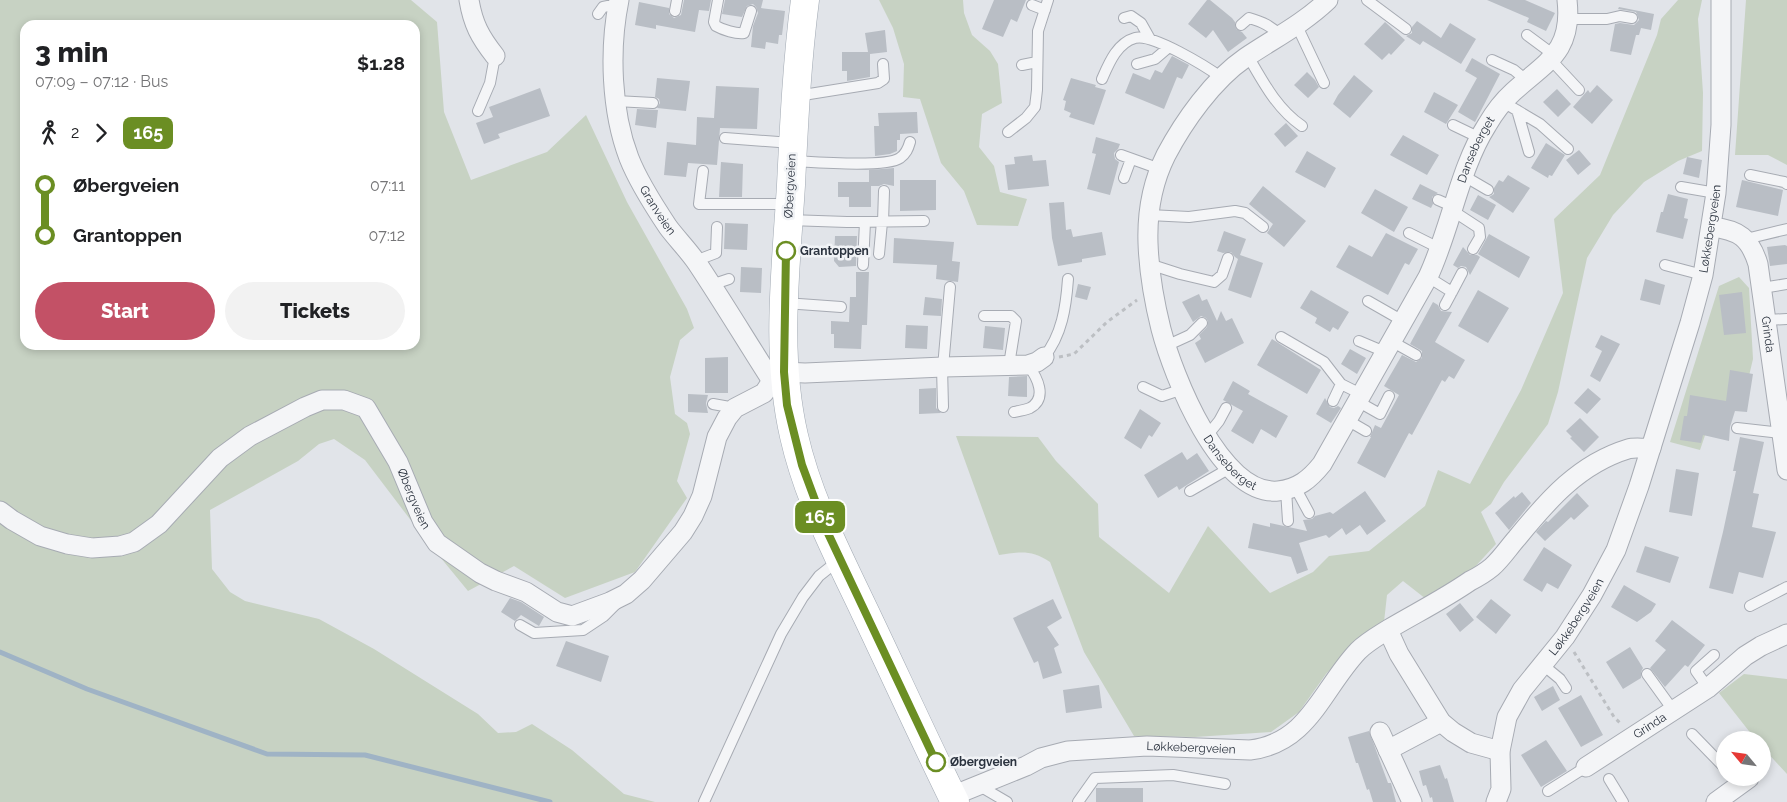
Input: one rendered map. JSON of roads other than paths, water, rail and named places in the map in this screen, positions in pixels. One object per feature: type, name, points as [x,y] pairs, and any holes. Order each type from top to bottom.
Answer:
[{"type":"main road","name":"Øbergveien","points":[[806,0],[801,29],[792,152],[780,381],[802,465],[825,527],[954,799]]},
{"type":"street","points":[[469,0],[474,22],[482,40],[495,56]]},
{"type":"street","name":"Danseberget","points":[[1328,0],[1312,15],[1248,56],[1222,78],[1196,108],[1177,136],[1160,169],[1152,195],[1149,216],[1149,264],[1153,290],[1166,346],[1183,389],[1206,437],[1230,468],[1242,480],[1262,490],[1273,492],[1291,489],[1309,479],[1322,464],[1428,277],[1441,249],[1448,206],[1464,176],[1487,124],[1510,106],[1527,81],[1552,58],[1566,36],[1568,9]]},
{"type":"street","name":"Løkkebergveien","points":[[1496,802],[1501,789],[1500,750],[1503,730],[1522,690],[1565,637],[1592,595],[1616,550],[1640,486],[1690,323],[1703,275],[1716,192],[1721,125],[1721,0]]},
{"type":"street","name":"Granveien","points":[[622,4],[615,25],[613,71],[619,126],[629,158],[668,227],[696,261],[780,381]]},
{"type":"street","points":[[1712,227],[1724,228],[1746,239]]},
{"type":"street","name":"Grinda","points":[[1746,239],[1753,248],[1758,264],[1787,470]]},
{"type":"street","points":[[780,381],[805,373],[1009,365],[1036,361]]},
{"type":"street","name":"Øbergveien","points":[[0,511],[40,536],[67,544],[92,548],[120,546],[134,542],[159,524],[220,458],[250,436],[322,400],[344,400],[366,408],[398,462],[423,522],[437,543],[480,573],[526,592],[557,612],[572,616],[626,594],[642,580],[683,532],[694,516],[702,496],[717,437],[735,408],[764,393],[780,381]]},
{"type":"street","name":"Løkkebergveien","points":[[954,799],[977,784],[1026,766],[1041,758],[1068,750],[1147,746],[1250,750],[1266,748],[1281,742],[1299,728],[1359,650],[1374,638],[1408,617],[1443,599],[1492,566],[1560,489],[1578,474],[1605,459],[1630,449],[1651,448]]},
{"type":"street","points":[[1388,630],[1400,654],[1441,722],[1453,732],[1471,742],[1500,750]]},
{"type":"street","name":"Grinda","points":[[1586,767],[1631,736],[1708,688],[1761,646],[1787,634]]},
{"type":"street","points":[[1388,750],[1441,722]]},
{"type":"street","points":[[1380,732],[1412,802]]},
{"type":"street","points":[[1716,802],[1734,786]]},
{"type":"lane","points":[[675,11],[677,0]]},
{"type":"lane","points":[[718,0],[714,22],[720,29],[740,34],[744,33],[751,11]]},
{"type":"lane","points":[[1367,0],[1406,29]]},
{"type":"lane","points":[[598,14],[603,7],[622,4]]},
{"type":"lane","points":[[1008,132],[1026,118],[1035,107],[1038,31],[1046,5],[1032,5]]},
{"type":"lane","points":[[1568,9],[1607,19],[1620,16],[1632,18]]},
{"type":"lane","points":[[1124,18],[1131,16],[1141,23],[1150,39]]},
{"type":"lane","points":[[1241,25],[1249,18],[1289,31],[1324,82]]},
{"type":"lane","points":[[1527,35],[1552,58],[1579,90]]},
{"type":"lane","points":[[1102,79],[1110,60],[1124,43],[1136,37],[1150,39],[1169,47],[1222,78]]},
{"type":"lane","points":[[1137,64],[1155,59],[1169,47]]},
{"type":"lane","points":[[478,111],[490,83],[495,56]]},
{"type":"lane","points":[[1248,56],[1267,88],[1289,118],[1302,126]]},
{"type":"lane","points":[[1492,60],[1514,70],[1527,81]]},
{"type":"lane","points":[[1022,65],[1037,62]]},
{"type":"lane","points":[[796,96],[878,84],[884,79],[883,64]]},
{"type":"lane","points":[[616,101],[653,103]]},
{"type":"lane","points":[[1510,106],[1551,132],[1568,149]]},
{"type":"lane","points":[[1510,106],[1529,152]]},
{"type":"lane","points":[[1453,125],[1480,138]]},
{"type":"lane","points":[[725,138],[860,164],[895,161],[908,151],[910,142]]},
{"type":"lane","points":[[1124,178],[1126,157],[1160,169]]},
{"type":"lane","points":[[703,171],[699,204],[789,212],[865,222],[924,221]]},
{"type":"lane","points":[[1750,175],[1787,184]]},
{"type":"lane","points":[[1464,176],[1488,190]]},
{"type":"lane","points":[[1681,187],[1716,192]]},
{"type":"lane","points":[[879,254],[884,192]]},
{"type":"lane","points":[[1448,206],[1479,228],[1480,237],[1473,249]]},
{"type":"lane","points":[[1149,216],[1189,217],[1235,211],[1245,213],[1264,228]]},
{"type":"lane","points":[[862,265],[865,222]]},
{"type":"lane","points":[[696,261],[716,253],[717,227]]},
{"type":"lane","points":[[1746,239],[1786,227]]},
{"type":"lane","points":[[1409,233],[1441,249]]},
{"type":"lane","points":[[1149,264],[1214,282],[1222,275],[1228,258]]},
{"type":"lane","points":[[1665,265],[1703,275]]},
{"type":"lane","points":[[1445,305],[1462,273]]},
{"type":"lane","points":[[1428,277],[1452,292]]},
{"type":"lane","points":[[711,285],[729,279]]},
{"type":"lane","points":[[1014,412],[1029,408],[1037,402],[1040,392],[1036,361],[1053,346],[1066,307],[1068,279]]},
{"type":"lane","points":[[1762,288],[1787,284]]},
{"type":"lane","points":[[943,407],[943,367],[950,287]]},
{"type":"lane","points":[[1368,301],[1403,321]]},
{"type":"lane","points":[[784,303],[841,307]]},
{"type":"lane","points":[[984,316],[1011,316],[1016,321],[1009,365]]},
{"type":"lane","points":[[1767,320],[1787,319]]},
{"type":"lane","points":[[1166,346],[1190,335],[1202,323]]},
{"type":"lane","points":[[1281,337],[1324,362],[1341,384],[1380,414],[1390,396]]},
{"type":"lane","points":[[1359,340],[1416,355]]},
{"type":"lane","points":[[1333,401],[1341,384]]},
{"type":"lane","points":[[1143,387],[1162,396],[1183,389]]},
{"type":"lane","points":[[713,404],[735,408]]},
{"type":"lane","points":[[1206,437],[1220,421],[1226,408]]},
{"type":"lane","points":[[1346,420],[1366,431]]},
{"type":"lane","points":[[1737,428],[1784,439]]},
{"type":"lane","points":[[1190,491],[1230,468]]},
{"type":"lane","points":[[1291,489],[1309,513]]},
{"type":"lane","points":[[1288,521],[1291,489]]},
{"type":"lane","points":[[704,802],[781,634],[803,597],[819,576],[840,560]]},
{"type":"lane","points":[[1750,606],[1787,587]]},
{"type":"lane","points":[[520,625],[534,633],[583,630],[604,616],[626,594]]},
{"type":"lane","points":[[1708,688],[1696,671],[1714,655]]},
{"type":"lane","points":[[1543,665],[1560,679],[1566,688]]},
{"type":"lane","points":[[1647,674],[1674,710]]},
{"type":"lane","points":[[1692,734],[1716,759]]},
{"type":"lane","points":[[1548,791],[1586,767]]},
{"type":"lane","points":[[1078,802],[1095,778],[1173,775],[1225,784]]},
{"type":"lane","points":[[1609,778],[1623,802]]},
{"type":"lane","points":[[977,784],[1007,802]]},
{"type":"waterway","points":[[0,652],[87,689],[267,754],[365,755],[550,802]]},
{"type":"place","name":"Grantoppen","points":[[786,251]]},
{"type":"place","name":"Øbergveien","points":[[936,762]]}]
